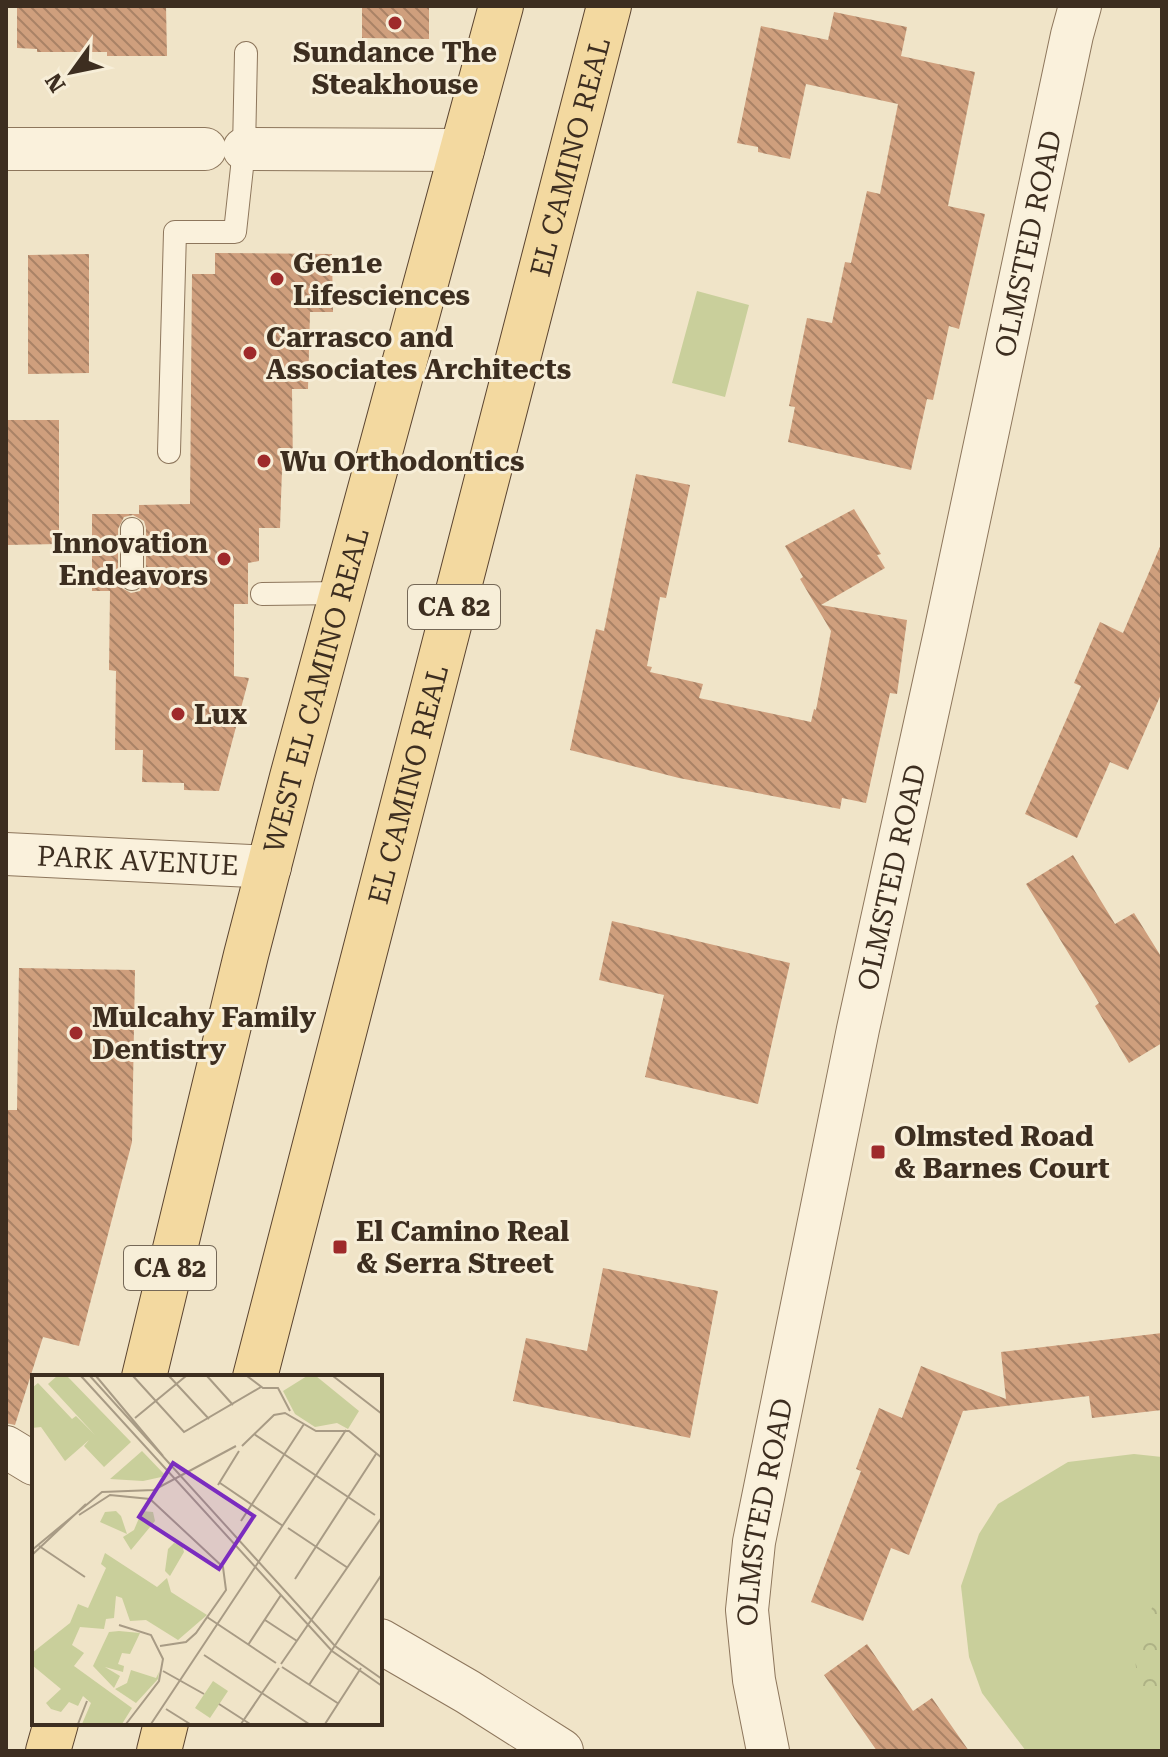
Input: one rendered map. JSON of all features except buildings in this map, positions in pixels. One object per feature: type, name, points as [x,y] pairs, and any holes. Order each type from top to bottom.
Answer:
[{"type":"main road","name":"WEST EL CAMINO REAL","points":[[144,1375],[246,955],[501,6]]},
{"type":"main road","name":"EL CAMINO REAL","points":[[256,1375],[609,6]]},
{"type":"main road","points":[[48,1751],[55,1725]]},
{"type":"main road","points":[[159,1751],[166,1725]]},
{"type":"street","name":"OLMSTED ROAD","points":[[768,1751],[754,1680],[747,1610],[754,1542],[854,1043],[1080,6]]},
{"type":"street","points":[[6,149],[463,150]]},
{"type":"street","name":"PARK AVENUE","points":[[6,854],[270,867]]},
{"type":"street","points":[[6,1447],[32,1463]]},
{"type":"street","points":[[382,1642],[561,1751]]},
{"type":"lane","points":[[169,452],[175,232],[235,232],[225,149],[246,53]]},
{"type":"lane","points":[[132,529],[132,579]]},
{"type":"lane","points":[[262,594],[343,593]]},
{"type":"green space","points":[[697,291],[749,305],[725,397],[672,383]]},
{"type":"green space","points":[[1134,1454],[1162,1457],[1162,1751],[1026,1751],[982,1693],[969,1657],[961,1586],[979,1534],[998,1504],[1068,1462]]},
{"type":"green space","points":[[1162,1603],[1162,1718],[1138,1684],[1133,1643],[1153,1606]]},
{"type":"place","name":"Sundance The Steakhouse","points":[[395,23]]},
{"type":"place","name":"Gen1e Lifesciences","points":[[277,279]]},
{"type":"place","name":"Carrasco and Associates Architects","points":[[250,353]]},
{"type":"place","name":"Wu Orthodontics","points":[[264,461]]},
{"type":"place","name":"Innovation Endeavors","points":[[224,559]]},
{"type":"place","name":"Lux","points":[[178,714]]},
{"type":"place","name":"Mulcahy Family Dentistry","points":[[76,1033]]},
{"type":"place","name":"Olmsted Road & Barnes Court","points":[[878,1152]]},
{"type":"place","name":"El Camino Real & Serra Street","points":[[340,1247]]}]
